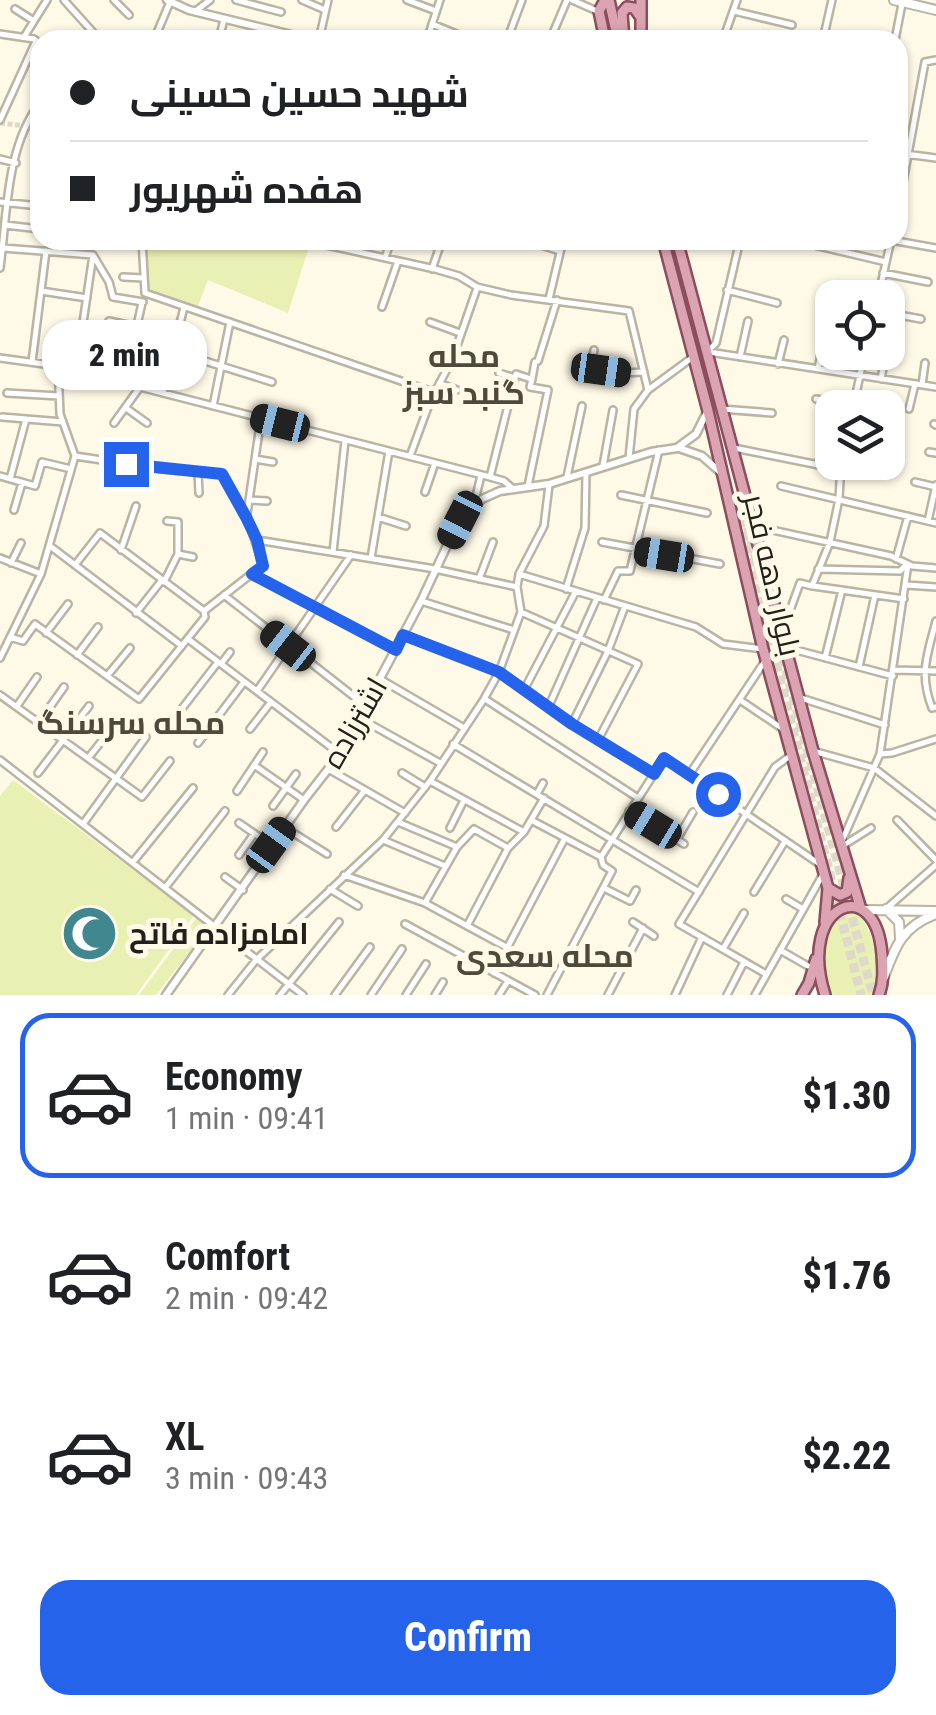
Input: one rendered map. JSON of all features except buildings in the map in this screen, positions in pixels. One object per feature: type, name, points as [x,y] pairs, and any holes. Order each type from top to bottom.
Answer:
[{"type":"main road","points":[[603,30],[599,12],[607,0]]},
{"type":"main road","points":[[607,0],[618,30]]},
{"type":"main road","points":[[640,30],[641,0]]},
{"type":"main road","points":[[898,1],[936,10]]},
{"type":"main road","points":[[621,30],[626,7],[634,8],[639,15]]},
{"type":"main road","name":"بلوار دهه فجر","points":[[664,250],[708,411],[783,730],[828,888],[818,952],[810,983],[802,995]]},
{"type":"main road","name":"بلوار دهه فجر","points":[[679,250],[849,876],[881,943],[882,990]]},
{"type":"main road","points":[[828,888],[836,895],[847,892],[849,876]]},
{"type":"main road","points":[[882,990],[900,938],[900,922],[886,909]]},
{"type":"main road","points":[[825,922],[838,910],[936,913]]},
{"type":"main road","points":[[900,938],[912,926],[936,913]]},
{"type":"main road","points":[[818,952],[825,995]]},
{"type":"street","points":[[24,37],[47,0]]},
{"type":"street","points":[[76,0],[67,3],[86,30]]},
{"type":"street","points":[[114,0],[130,15]]},
{"type":"street","points":[[196,12],[210,0]]},
{"type":"street","points":[[236,0],[281,12]]},
{"type":"street","points":[[302,0],[325,10]]},
{"type":"street","points":[[318,30],[328,0]]},
{"type":"street","points":[[406,0],[436,12]]},
{"type":"street","points":[[430,30],[440,0]]},
{"type":"street","points":[[512,30],[522,0]]},
{"type":"street","points":[[555,30],[570,0],[599,12]]},
{"type":"street","points":[[727,30],[737,0]]},
{"type":"street","points":[[826,30],[832,0]]},
{"type":"street","points":[[158,30],[169,1],[196,12],[272,30]]},
{"type":"street","points":[[896,30],[898,1]]},
{"type":"street","points":[[15,9],[34,21]]},
{"type":"street","points":[[734,11],[792,25]]},
{"type":"street","points":[[221,30],[224,19]]},
{"type":"street","points":[[432,24],[447,30]]},
{"type":"street","points":[[0,34],[30,39]]},
{"type":"street","points":[[0,120],[30,58]]},
{"type":"street","points":[[908,145],[926,60],[936,60]]},
{"type":"street","points":[[0,268],[4,202],[30,119]]},
{"type":"street","points":[[908,154],[936,158]]},
{"type":"street","points":[[0,159],[16,163]]},
{"type":"street","points":[[4,202],[30,205]]},
{"type":"street","points":[[5,225],[30,229]]},
{"type":"street","points":[[908,243],[936,248]]},
{"type":"street","points":[[1,248],[30,250]]},
{"type":"street","points":[[31,250],[93,255]]},
{"type":"street","points":[[124,383],[145,293],[142,250]]},
{"type":"street","points":[[351,250],[459,276],[478,287],[629,310],[648,390]]},
{"type":"street","points":[[385,258],[388,250]]},
{"type":"street","points":[[432,269],[439,250]]},
{"type":"street","points":[[549,299],[560,251],[557,250]]},
{"type":"street","points":[[706,352],[716,343],[737,250]]},
{"type":"street","points":[[836,250],[886,262]]},
{"type":"street","points":[[882,280],[889,250]]},
{"type":"street","points":[[32,362],[46,251]]},
{"type":"street","points":[[76,370],[93,255]]},
{"type":"street","points":[[93,255],[113,297],[143,302]]},
{"type":"street","points":[[382,307],[398,261]]},
{"type":"street","points":[[884,274],[928,282]]},
{"type":"street","points":[[122,278],[144,278]]},
{"type":"street","points":[[410,456],[452,360],[478,287]]},
{"type":"street","points":[[727,290],[777,303]]},
{"type":"street","points":[[41,291],[86,298]]},
{"type":"street","points":[[145,293],[436,393]]},
{"type":"street","points":[[528,486],[548,390],[530,388],[557,300]]},
{"type":"street","points":[[164,393],[184,306]]},
{"type":"street","points":[[905,316],[921,318]]},
{"type":"street","points":[[740,358],[748,321]]},
{"type":"street","points":[[109,322],[137,328]]},
{"type":"street","points":[[213,406],[230,322]]},
{"type":"street","points":[[430,322],[461,333]]},
{"type":"street","points":[[778,364],[784,340]]},
{"type":"street","points":[[594,350],[590,369],[644,372]]},
{"type":"street","points":[[706,352],[815,370]]},
{"type":"street","points":[[0,358],[76,370],[504,480],[512,488]]},
{"type":"street","points":[[629,458],[634,408],[648,390],[694,358]]},
{"type":"street","points":[[452,360],[466,366]]},
{"type":"street","points":[[205,361],[272,382]]},
{"type":"street","points":[[909,409],[925,364]]},
{"type":"street","points":[[0,658],[41,574],[74,456],[62,422],[58,366]]},
{"type":"street","points":[[818,370],[936,387]]},
{"type":"street","points":[[856,390],[860,370]]},
{"type":"street","points":[[881,379],[883,370]]},
{"type":"street","points":[[499,373],[515,378]]},
{"type":"street","points":[[490,477],[516,374],[532,379]]},
{"type":"street","points":[[441,384],[457,390]]},
{"type":"street","points":[[114,423],[140,387]]},
{"type":"street","points":[[7,393],[60,396]]},
{"type":"street","points":[[566,480],[582,406]]},
{"type":"street","points":[[126,408],[147,422]]},
{"type":"street","points":[[722,409],[772,414]]},
{"type":"street","points":[[603,466],[614,410]]},
{"type":"street","points":[[678,448],[696,434],[708,411]]},
{"type":"street","points":[[2,417],[62,422]]},
{"type":"street","points":[[246,517],[261,418]]},
{"type":"street","points":[[10,479],[26,419]]},
{"type":"street","points":[[333,552],[346,440]]},
{"type":"street","points":[[732,447],[815,462]]},
{"type":"street","points":[[474,505],[512,488],[566,480],[660,450],[678,448],[702,456],[722,474]]},
{"type":"street","points":[[548,708],[600,599],[618,570],[630,572],[660,450]]},
{"type":"street","points":[[371,558],[389,451]]},
{"type":"street","points":[[74,456],[222,474],[257,540],[263,566],[204,611]]},
{"type":"street","points":[[255,459],[273,462]]},
{"type":"street","points":[[1,478],[35,486],[42,462],[71,469]]},
{"type":"street","points":[[425,492],[434,463]]},
{"type":"street","points":[[566,589],[585,528],[586,472]]},
{"type":"street","points":[[198,473],[199,493]]},
{"type":"street","points":[[474,505],[481,474]]},
{"type":"street","points":[[812,586],[830,542],[839,480]]},
{"type":"street","points":[[14,510],[22,482]]},
{"type":"street","points":[[782,486],[932,522],[936,486],[915,482]]},
{"type":"street","points":[[228,995],[256,960],[383,840],[428,784],[484,699],[499,672],[520,612],[519,574],[544,526],[549,484]]},
{"type":"street","points":[[621,495],[707,513]]},
{"type":"street","points":[[249,500],[267,502]]},
{"type":"street","name":"اشترزاده","points":[[166,995],[284,827],[330,770],[361,719],[460,520],[474,505]]},
{"type":"street","points":[[121,550],[136,506]]},
{"type":"street","points":[[896,559],[908,516]]},
{"type":"street","points":[[378,518],[406,526]]},
{"type":"street","points":[[136,613],[163,581],[178,554],[178,522],[167,521]]},
{"type":"street","points":[[754,526],[936,568]]},
{"type":"street","points":[[10,637],[22,642],[34,624],[140,699],[206,617],[204,611],[100,533],[76,566]]},
{"type":"street","points":[[257,540],[517,587]]},
{"type":"street","points":[[478,578],[492,542]]},
{"type":"street","points":[[602,542],[720,564]]},
{"type":"street","points":[[11,563],[21,543]]},
{"type":"street","points":[[50,546],[182,646]]},
{"type":"street","points":[[178,554],[193,557]]},
{"type":"street","points":[[257,690],[351,555]]},
{"type":"street","points":[[0,558],[41,574]]},
{"type":"street","points":[[514,562],[523,566]]},
{"type":"street","points":[[818,569],[900,571],[908,564]]},
{"type":"street","points":[[842,844],[880,754],[908,564]]},
{"type":"street","points":[[252,574],[396,650]]},
{"type":"street","points":[[519,574],[696,627],[723,644],[764,655],[689,774]]},
{"type":"street","points":[[782,633],[800,583],[904,598]]},
{"type":"street","points":[[906,585],[936,587]]},
{"type":"street","points":[[825,658],[842,590]]},
{"type":"street","points":[[524,690],[576,591]]},
{"type":"street","points":[[859,667],[875,594]]},
{"type":"street","points":[[224,596],[366,706]]},
{"type":"street","points":[[421,601],[514,630]]},
{"type":"street","points":[[46,633],[68,604]]},
{"type":"street","points":[[572,724],[625,606]]},
{"type":"street","points":[[520,612],[638,664],[598,740]]},
{"type":"street","points":[[936,621],[923,670],[924,687],[932,708],[936,707]]},
{"type":"street","points":[[77,655],[98,627]]},
{"type":"street","points":[[403,635],[499,672],[572,724],[654,774]]},
{"type":"street","points":[[188,638],[340,754]]},
{"type":"street","points":[[107,676],[130,648]]},
{"type":"street","points":[[786,648],[893,673],[936,671]]},
{"type":"street","points":[[170,724],[230,652]]},
{"type":"street","points":[[17,706],[37,677]]},
{"type":"street","points":[[380,679],[464,728]]},
{"type":"street","points":[[198,743],[244,682]]},
{"type":"street","points":[[40,720],[64,688]]},
{"type":"street","points":[[0,695],[40,720],[142,797],[170,762]]},
{"type":"street","points":[[798,698],[885,726]]},
{"type":"street","points":[[484,699],[638,798]]},
{"type":"street","points":[[739,700],[783,730]]},
{"type":"street","points":[[250,729],[271,702]]},
{"type":"street","points":[[38,773],[89,706]]},
{"type":"street","points":[[361,719],[440,764]]},
{"type":"street","points":[[89,757],[116,723]]},
{"type":"street","points":[[83,824],[146,737]]},
{"type":"street","points":[[880,754],[892,754],[936,738]]},
{"type":"street","points":[[453,743],[699,892]]},
{"type":"street","points":[[813,751],[874,768],[936,816]]},
{"type":"street","points":[[237,791],[263,752]]},
{"type":"street","points":[[766,974],[679,924],[776,767],[790,756]]},
{"type":"street","points":[[547,995],[612,871],[603,866],[601,858],[664,758],[822,869],[756,995]]},
{"type":"street","points":[[0,760],[304,995]]},
{"type":"street","points":[[254,765],[304,800]]},
{"type":"street","points":[[330,770],[404,814]]},
{"type":"street","points":[[402,773],[524,832]]},
{"type":"street","points":[[273,806],[296,774]]},
{"type":"street","points":[[467,926],[508,848],[532,820],[543,783]]},
{"type":"street","points":[[133,862],[193,788]]},
{"type":"street","points":[[336,827],[365,790]]},
{"type":"street","points":[[450,828],[464,800]]},
{"type":"street","points":[[165,888],[225,811]]},
{"type":"street","points":[[629,811],[684,844]]},
{"type":"street","points":[[677,840],[693,812]]},
{"type":"street","points":[[532,820],[601,858]]},
{"type":"street","points":[[886,909],[936,862],[897,820]]},
{"type":"street","points":[[239,822],[271,845]]},
{"type":"street","points":[[398,822],[457,847]]},
{"type":"street","points":[[284,827],[327,854]]},
{"type":"street","points":[[842,844],[872,828]]},
{"type":"street","points":[[425,903],[457,847],[474,829],[508,848]]},
{"type":"street","points":[[238,856],[254,834]]},
{"type":"street","points":[[494,973],[565,838]]},
{"type":"street","points":[[383,840],[445,866]]},
{"type":"street","points":[[754,892],[785,840]]},
{"type":"street","points":[[344,875],[425,903],[508,948]]},
{"type":"street","points":[[225,877],[243,890]]},
{"type":"street","points":[[603,888],[630,901],[636,890]]},
{"type":"street","points":[[330,889],[358,906]]},
{"type":"street","points":[[786,899],[803,909]]},
{"type":"street","points":[[723,949],[744,913]]},
{"type":"street","points":[[280,995],[338,922]]},
{"type":"street","points":[[633,922],[654,936]]},
{"type":"street","points":[[404,924],[535,995]]},
{"type":"street","points":[[609,994],[643,928]]},
{"type":"street","points":[[674,995],[702,937]]},
{"type":"street","points":[[335,995],[370,947]]},
{"type":"street","points":[[371,995],[402,950]]},
{"type":"street","points":[[780,950],[808,966]]},
{"type":"street","points":[[727,995],[744,961]]},
{"type":"street","points":[[406,995],[426,964]]},
{"type":"street","points":[[499,995],[508,981]]},
{"type":"street","points":[[435,995],[443,982]]},
{"type":"green space","points":[[143,250],[308,250],[288,313],[208,280],[198,306],[145,288]]},
{"type":"green space","points":[[13,780],[194,915],[136,995],[0,995],[0,796]]},
{"type":"green space","points":[[846,913],[860,915],[874,944],[878,975],[873,995],[833,995],[828,984],[823,962],[825,939]]},
{"type":"green space","points":[[197,917],[209,927],[156,995],[139,995]]},
{"type":"tunnel","points":[[0,123],[26,126]]},
{"type":"tunnel","points":[[745,500],[744,514],[873,995]]},
{"type":"tunnel","points":[[739,519],[861,995]]},
{"type":"place","name":"امامزاده فاتح","points":[[90,934]]},
{"type":"district","name":"محله گنبد سبز","points":[[464,374]]},
{"type":"district","name":"محله سرسنگ","points":[[131,723]]},
{"type":"district","name":"محله سعدی","points":[[545,956]]},
{"type":"route","points":[[126,464],[222,474],[257,540],[263,566],[252,574],[396,650],[403,635],[499,672],[572,724],[654,774],[664,758],[718,794]]}]
